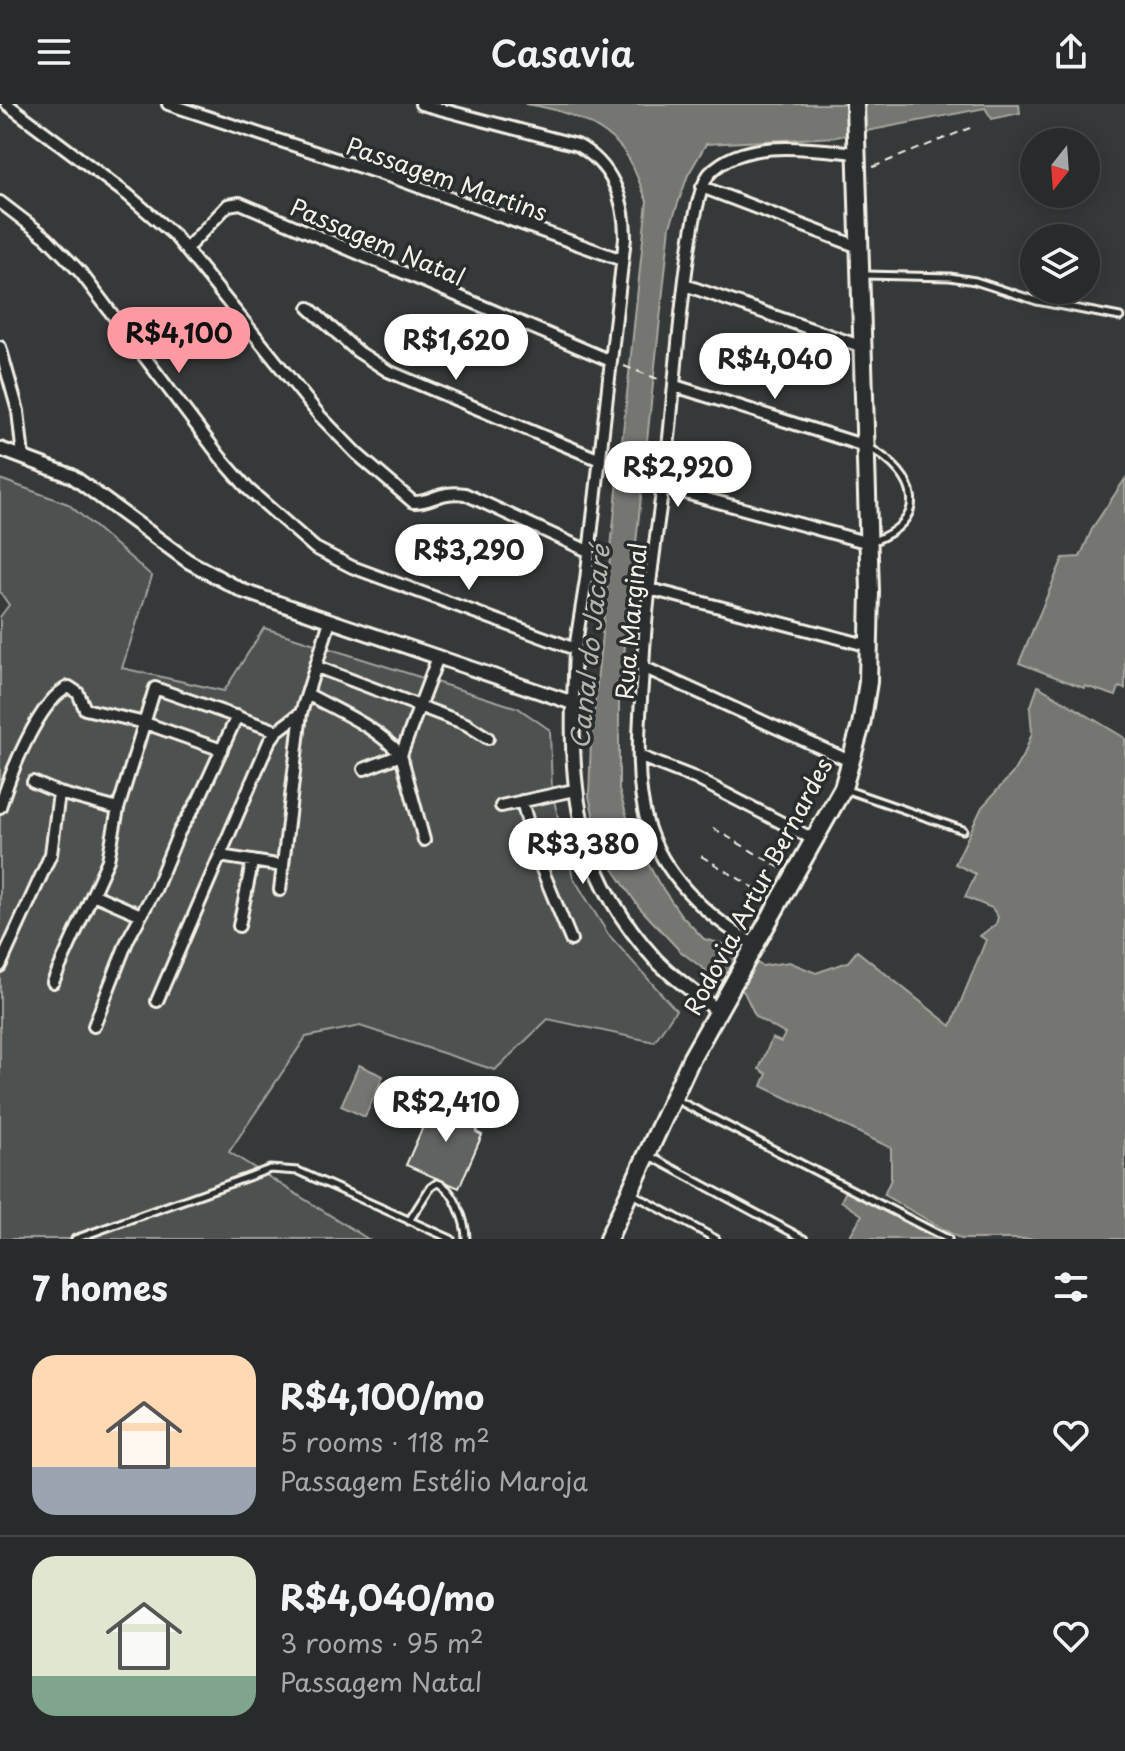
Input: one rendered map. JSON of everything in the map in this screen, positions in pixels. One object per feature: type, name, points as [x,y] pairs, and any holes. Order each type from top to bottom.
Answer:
[{"type":"main road","name":"Rodovia Artur Bernardes","points":[[612,1237],[628,1192],[672,1097],[720,1005],[843,788],[852,762],[866,696],[870,646],[855,104]]},
{"type":"street","points":[[7,104],[128,195],[187,248],[320,416],[357,454],[413,502],[445,493],[465,494],[588,551]]},
{"type":"street","name":"Passagem Martins","points":[[168,104],[400,180],[622,260]]},
{"type":"street","points":[[421,104],[563,139],[591,152],[607,170],[622,201],[625,224],[614,362],[575,649],[574,790],[584,842],[604,889],[616,908],[656,959],[720,1005]]},
{"type":"street","points":[[856,147],[753,151],[721,164],[711,172],[702,187],[859,247]]},
{"type":"street","name":"Rua Marginal","points":[[702,187],[672,384],[650,589],[643,667],[641,757],[646,818],[668,866],[685,890],[719,924],[753,948]]},
{"type":"street","points":[[0,202],[47,238],[81,273],[221,458],[248,489],[315,548],[352,567],[575,649]]},
{"type":"street","name":"Passagem Natal","points":[[187,248],[228,205],[240,203],[614,362]]},
{"type":"street","points":[[685,285],[863,347]]},
{"type":"street","points":[[309,308],[357,351],[388,371],[600,460]]},
{"type":"street","points":[[0,347],[18,411],[23,457]]},
{"type":"street","points":[[672,384],[865,446]]},
{"type":"street","points":[[0,449],[72,476],[211,575],[243,591],[573,703]]},
{"type":"street","points":[[663,487],[869,543]]},
{"type":"street","points":[[650,589],[870,646]]},
{"type":"street","points":[[280,890],[301,713],[330,621]]},
{"type":"street","points":[[364,769],[401,755],[438,657]]},
{"type":"street","points":[[317,667],[466,724],[488,738]]},
{"type":"street","points":[[643,667],[852,762]]},
{"type":"street","points":[[0,807],[10,770],[61,690],[69,687],[78,693],[85,709],[145,723],[222,750]]},
{"type":"street","points":[[53,982],[95,895],[108,860],[118,809],[157,687],[277,731]]},
{"type":"street","points":[[307,694],[365,723],[384,736],[401,755],[424,840]]},
{"type":"street","points":[[157,1001],[269,742],[277,731],[301,713]]},
{"type":"street","points":[[94,1026],[128,939],[237,716]]},
{"type":"street","points":[[641,757],[695,778],[815,840]]},
{"type":"street","points":[[33,782],[59,793],[118,809]]},
{"type":"street","points":[[501,806],[574,790]]},
{"type":"street","points":[[0,966],[51,854],[59,793]]},
{"type":"street","points":[[522,801],[537,857],[571,940]]},
{"type":"street","points":[[220,856],[283,866]]},
{"type":"street","points":[[239,926],[252,863]]},
{"type":"street","points":[[95,895],[141,915]]},
{"type":"lane","points":[[860,274],[950,277],[975,281],[1037,301],[1120,317]]},
{"type":"lane","points":[[865,446],[898,467],[907,478],[910,498],[906,522],[897,531],[869,543]]},
{"type":"lane","points":[[843,788],[963,830]]},
{"type":"lane","points":[[672,1097],[948,1239]]},
{"type":"lane","points":[[646,1154],[804,1239]]},
{"type":"lane","points":[[75,1239],[270,1169],[285,1168],[451,1239]]},
{"type":"lane","points":[[409,1222],[434,1184],[443,1184],[451,1193],[466,1239]]},
{"type":"lane","points":[[628,1192],[716,1239]]},
{"type":"path","points":[[857,173],[970,128]]},
{"type":"path","points":[[614,362],[672,384]]},
{"type":"path","points":[[713,828],[794,875]]},
{"type":"path","points":[[701,856],[778,902]]},
{"type":"shaded area","points":[[525,104],[1019,104],[1020,113],[992,119],[985,108],[836,137],[706,144],[688,175],[670,226],[619,702],[619,790],[632,834],[658,882],[681,915],[704,939],[730,946],[762,966],[789,962],[816,973],[848,962],[857,951],[951,1026],[986,940],[980,936],[996,924],[998,917],[992,908],[965,897],[976,874],[955,864],[982,807],[1012,774],[1025,752],[1032,733],[1030,709],[1038,686],[1125,738],[1125,1239],[961,1239],[884,1195],[891,1179],[891,1148],[762,1086],[767,1074],[759,1069],[772,1038],[781,1042],[785,1034],[756,1017],[744,992],[713,976],[680,951],[639,907],[601,851],[589,796],[591,740],[647,201],[629,159],[610,137],[569,114]]},
{"type":"shaded area","points":[[0,479],[68,504],[152,576],[122,668],[224,691],[264,628],[518,708],[550,730],[552,792],[573,877],[608,934],[676,1010],[654,1042],[548,1019],[495,1070],[360,1026],[306,1037],[229,1152],[368,1239],[0,1239],[0,617],[9,605],[0,592]]},
{"type":"shaded area","points":[[1125,479],[1125,689],[1119,687],[1116,696],[1084,688],[1019,663],[1063,558],[1080,557],[1093,527]]},
{"type":"shaded area","points":[[359,1065],[383,1076],[365,1117],[341,1106]]},
{"type":"shaded area","points":[[846,1191],[937,1239],[848,1239],[862,1215],[841,1201]]},
{"type":"building","points":[[451,1097],[471,1106],[465,1119],[479,1125],[476,1132],[482,1135],[459,1188],[406,1165],[433,1104],[446,1110]]},
{"type":"water label","name":"Canal do Jacaré","points":[[589,647]]}]
